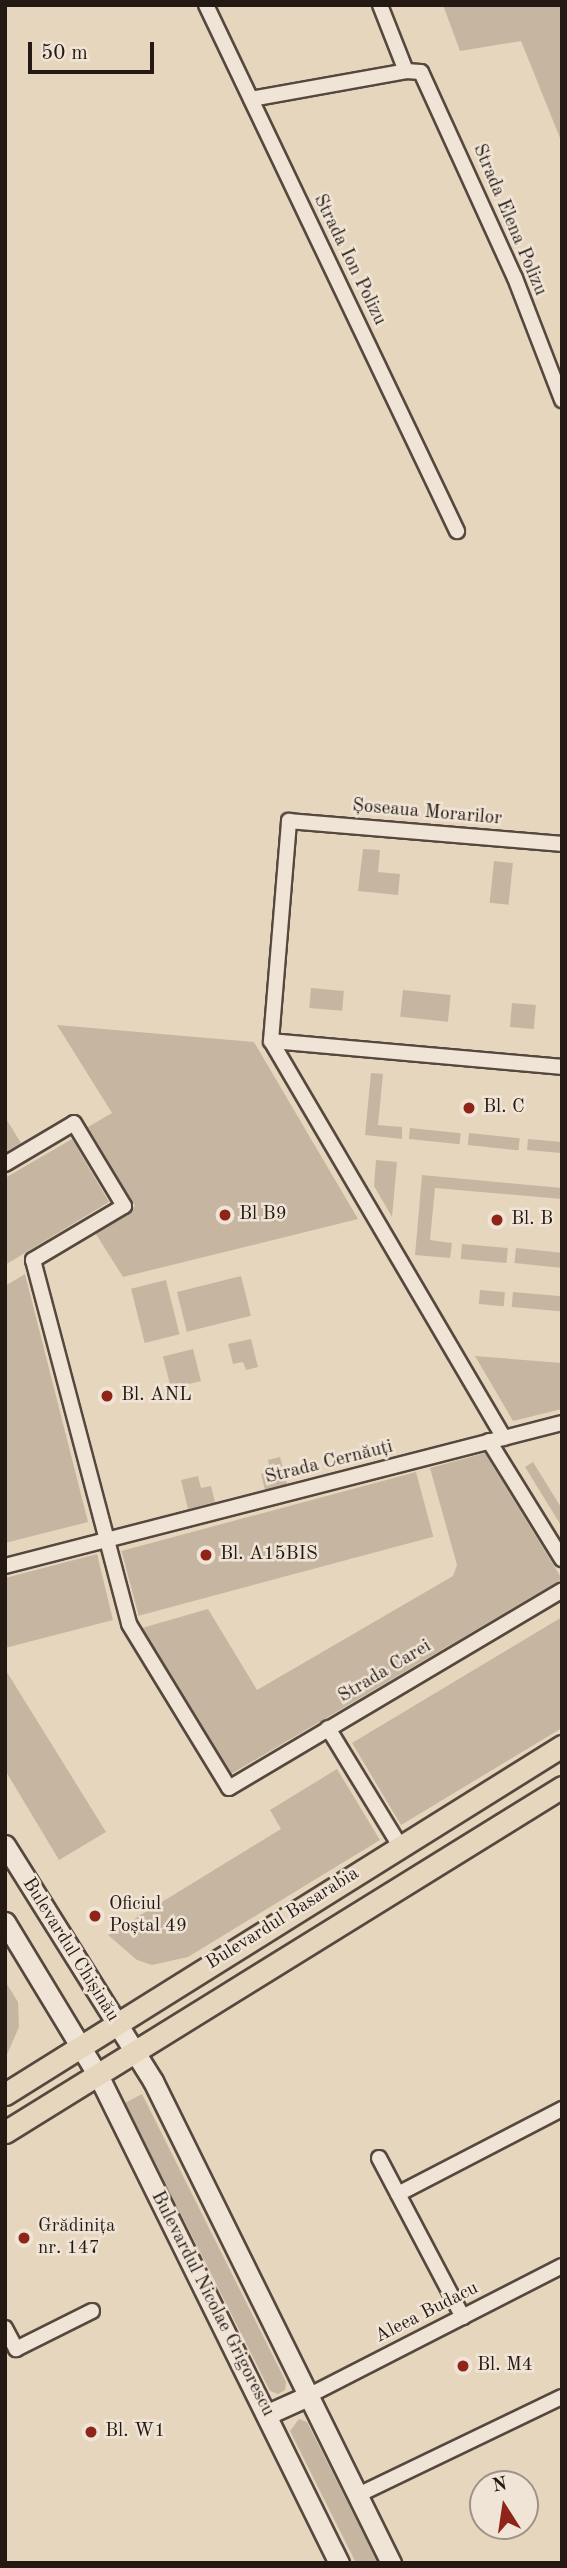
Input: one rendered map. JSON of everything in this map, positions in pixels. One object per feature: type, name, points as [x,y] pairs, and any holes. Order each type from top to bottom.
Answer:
[{"type":"main road","name":"Bulevardul Basarabia","points":[[5,2095],[562,1746]]},
{"type":"main road","name":"Bulevardul Basarabia","points":[[5,2132],[99,2077],[560,1792]]},
{"type":"main road","name":"Bulevardul Chișinău","points":[[5,1845],[135,2054]]},
{"type":"main road","name":"Bulevardul Chișinău","points":[[5,1922],[82,2048]]},
{"type":"main road","name":"Bulevardul Nicolae Grigorescu","points":[[82,2048],[268,2414],[339,2563]]},
{"type":"main road","points":[[135,2054],[153,2081],[391,2563]]},
{"type":"main road","points":[[268,2414],[310,2395]]},
{"type":"street","name":"Strada Ion Polizu","points":[[206,5],[457,531]]},
{"type":"street","points":[[251,99],[406,71],[380,5]]},
{"type":"street","name":"Strada Elena Polizu","points":[[406,71],[426,78],[515,278],[562,400]]},
{"type":"street","name":"Șoseaua Morarilor","points":[[271,1041],[289,821],[562,844]]},
{"type":"street","points":[[271,1041],[562,1067]]},
{"type":"street","points":[[271,1041],[495,1421],[500,1460],[562,1559]]},
{"type":"street","points":[[5,1164],[74,1124],[124,1206],[33,1260],[107,1540]]},
{"type":"street","name":"Strada Cernăuți","points":[[5,1566],[562,1423]]},
{"type":"street","name":"Strada Carei","points":[[107,1540],[129,1624],[229,1787],[562,1590]]},
{"type":"street","points":[[328,1728],[400,1846]]},
{"type":"street","points":[[398,2194],[562,2109]]},
{"type":"street","points":[[379,2158],[463,2317]]},
{"type":"street","name":"Aleea Budacu","points":[[310,2395],[562,2266]]},
{"type":"street","points":[[5,2328],[16,2349],[92,2311]]},
{"type":"street","points":[[358,2495],[562,2397]]},
{"type":"shaded area","points":[[443,5],[562,5],[562,143],[521,41],[460,51]]},
{"type":"shaded area","points":[[363,849],[380,850],[378,872],[400,874],[398,895],[358,891]]},
{"type":"shaded area","points":[[494,861],[513,863],[509,905],[490,903]]},
{"type":"shaded area","points":[[311,988],[344,991],[342,1011],[309,1008]]},
{"type":"shaded area","points":[[403,990],[451,995],[448,1022],[400,1017]]},
{"type":"shaded area","points":[[512,1003],[536,1005],[534,1029],[510,1027]]},
{"type":"shaded area","points":[[57,1025],[254,1042],[358,1219],[123,1277],[94,1231],[135,1206],[88,1127],[112,1113]]},
{"type":"shaded area","points":[[371,1073],[383,1074],[378,1125],[402,1127],[402,1139],[365,1135]]},
{"type":"shaded area","points":[[5,1117],[21,1143],[5,1152]]},
{"type":"shaded area","points":[[410,1128],[461,1133],[460,1144],[409,1139]]},
{"type":"shaded area","points":[[469,1133],[520,1138],[518,1150],[468,1145]]},
{"type":"shaded area","points":[[72,1139],[109,1202],[5,1265],[5,1178]]},
{"type":"shaded area","points":[[528,1139],[562,1142],[561,1153],[527,1150]]},
{"type":"shaded area","points":[[376,1160],[397,1162],[392,1217],[374,1186]]},
{"type":"shaded area","points":[[422,1175],[562,1188],[562,1199],[435,1188],[430,1240],[452,1243],[450,1258],[415,1255]]},
{"type":"shaded area","points":[[462,1244],[508,1248],[507,1263],[461,1259]]},
{"type":"shaded area","points":[[516,1248],[562,1253],[560,1268],[514,1263]]},
{"type":"shaded area","points":[[25,1274],[88,1522],[5,1543],[5,1286]]},
{"type":"shaded area","points":[[241,1276],[251,1316],[187,1332],[177,1292]]},
{"type":"shaded area","points":[[166,1280],[180,1334],[145,1343],[131,1289]]},
{"type":"shaded area","points":[[480,1290],[505,1292],[504,1306],[479,1304]]},
{"type":"shaded area","points":[[513,1292],[562,1296],[561,1311],[512,1307]]},
{"type":"shaded area","points":[[251,1339],[258,1367],[246,1370],[243,1362],[233,1364],[228,1344]]},
{"type":"shaded area","points":[[193,1349],[201,1381],[171,1389],[163,1356]]},
{"type":"shaded area","points":[[475,1356],[562,1363],[562,1409],[513,1421]]},
{"type":"shaded area","points":[[485,1453],[562,1579],[231,1774],[142,1628],[208,1609],[257,1690],[453,1576],[457,1565],[430,1468]]},
{"type":"shaded area","points":[[280,1457],[287,1484],[265,1490],[261,1474],[270,1471],[268,1460]]},
{"type":"shaded area","points":[[533,1462],[562,1509],[562,1527],[525,1467]]},
{"type":"shaded area","points":[[416,1472],[433,1537],[139,1616],[121,1551]]},
{"type":"shaded area","points":[[198,1476],[201,1488],[211,1486],[215,1502],[188,1509],[181,1480]]},
{"type":"shaded area","points":[[97,1554],[113,1620],[5,1648],[5,1578]]},
{"type":"shaded area","points":[[562,1617],[562,1728],[401,1825],[352,1743]]},
{"type":"shaded area","points":[[5,1669],[106,1832],[59,1860],[5,1770]]},
{"type":"shaded area","points":[[337,1769],[380,1840],[188,1957],[152,1965],[137,1960],[108,1935],[281,1829],[270,1810]]},
{"type":"shaded area","points":[[5,1981],[18,2002],[19,2027],[5,2059]]},
{"type":"shaded area","points":[[142,2094],[286,2382],[285,2390],[278,2394],[270,2391],[125,2103]]},
{"type":"shaded area","points":[[299,2419],[307,2422],[378,2563],[356,2563],[290,2431]]},
{"type":"place","name":"Bl. C","points":[[469,1108]]},
{"type":"place","name":"Bl B9","points":[[225,1215]]},
{"type":"place","name":"Bl. B","points":[[497,1220]]},
{"type":"place","name":"Bl. ANL","points":[[107,1396]]},
{"type":"place","name":"Bl. A15BIS","points":[[206,1555]]},
{"type":"place","name":"Oficiul Poștal 49","points":[[95,1916]]},
{"type":"place","name":"Grădinița nr. 147","points":[[24,2238]]},
{"type":"place","name":"Bl. M4","points":[[463,2366]]},
{"type":"place","name":"Bl. W1","points":[[91,2432]]}]
